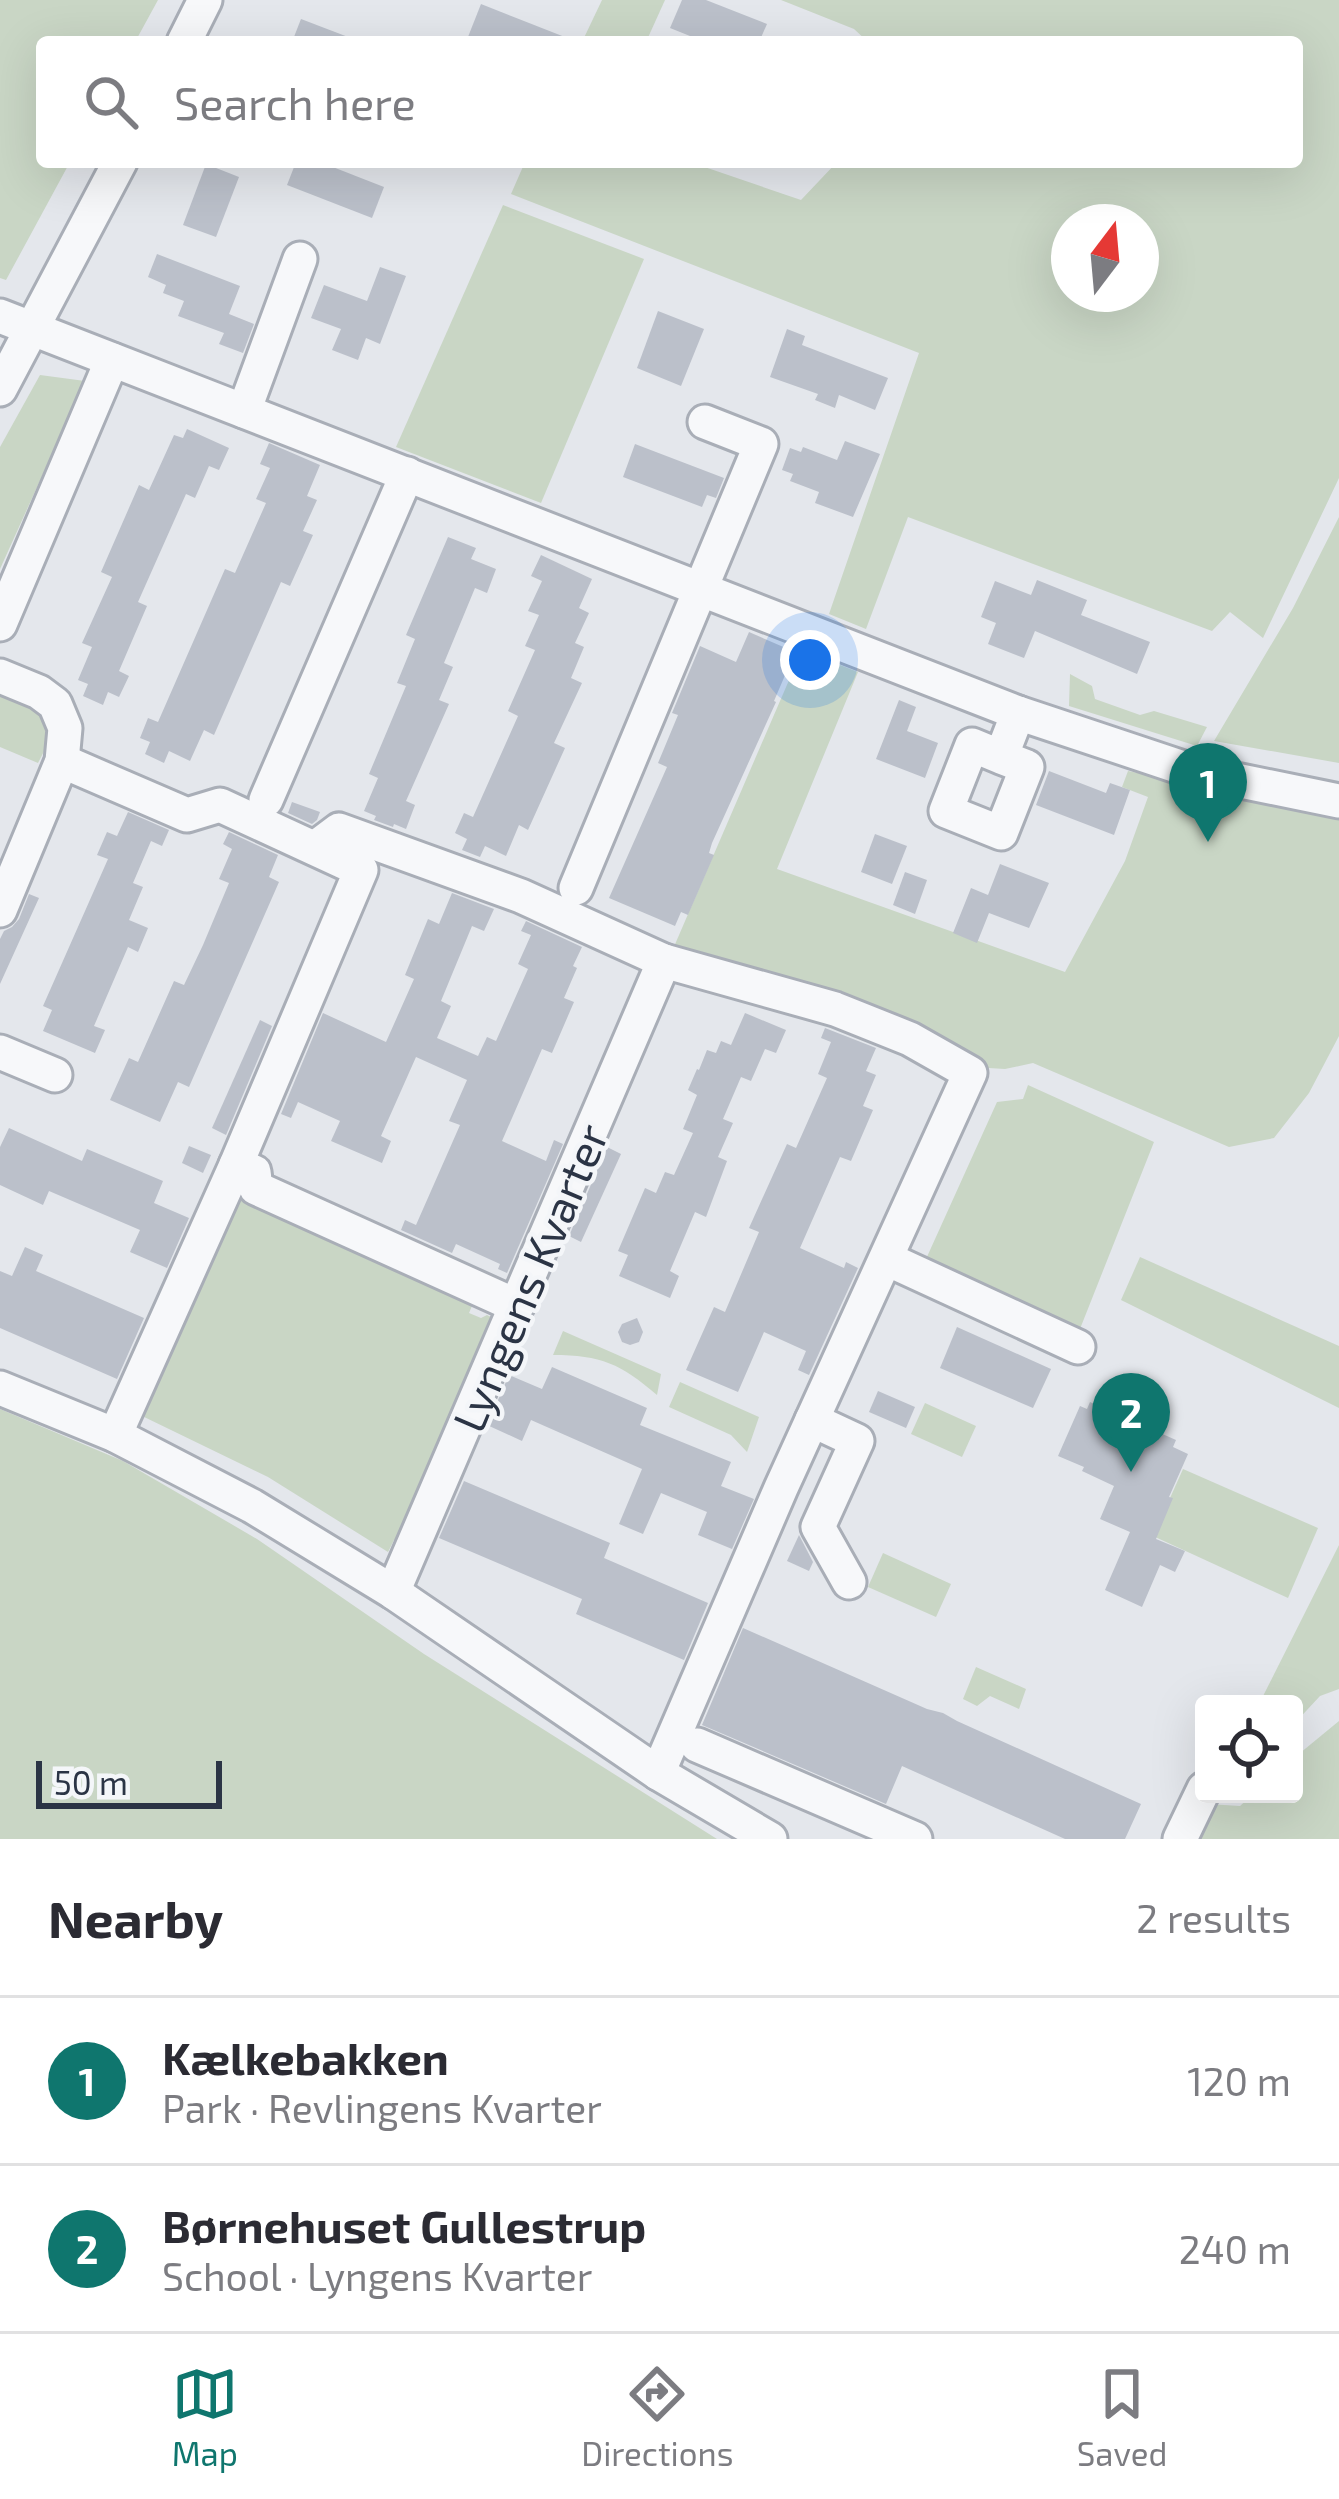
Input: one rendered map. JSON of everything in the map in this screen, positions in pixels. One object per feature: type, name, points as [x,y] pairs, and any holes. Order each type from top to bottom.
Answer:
[{"type":"street","points":[[187,36],[205,0]]},
{"type":"street","points":[[0,389],[16,323],[116,168]]},
{"type":"street","points":[[244,411],[300,259]]},
{"type":"street","points":[[16,323],[1018,713],[1192,771],[1339,801]]},
{"type":"street","points":[[0,624],[112,360]]},
{"type":"street","points":[[576,888],[761,444],[705,422]]},
{"type":"street","points":[[266,800],[407,473]]},
{"type":"street","points":[[0,676],[55,704],[64,728],[62,761],[0,910]]},
{"type":"street","points":[[1001,757],[1018,713]]},
{"type":"street","points":[[62,761],[187,815],[220,805],[361,871],[115,1436]]},
{"type":"street","points":[[315,848],[339,830],[520,896],[664,961],[835,1009],[910,1040],[970,1072],[658,1773]]},
{"type":"street","name":"Lyngens Kvarter","points":[[393,1592],[664,961]]},
{"type":"street","points":[[0,1052],[55,1076]]},
{"type":"street","points":[[236,1165],[254,1172],[256,1188],[517,1306]]},
{"type":"street","points":[[887,1259],[1078,1347]]},
{"type":"street","points":[[0,1388],[115,1436],[252,1506],[393,1592],[658,1773],[770,1839]]},
{"type":"street","points":[[812,1420],[857,1441],[818,1527],[849,1582]]},
{"type":"street","points":[[697,1745],[914,1839]]},
{"type":"street","points":[[1180,1839],[1197,1803]]},
{"type":"green space","points":[[0,0],[158,0],[138,36],[36,36],[36,168],[67,168],[6,280],[0,278]]},
{"type":"green space","points":[[602,0],[665,0],[649,36],[585,36]]},
{"type":"green space","points":[[781,0],[1339,0],[1339,478],[1263,638],[1230,612],[1212,631],[908,517],[866,629],[829,614],[919,353],[511,194],[522,168],[708,168],[801,200],[831,168],[1303,168],[1303,36],[862,36]]},
{"type":"green space","points":[[503,205],[644,259],[541,503],[396,447]]},
{"type":"green space","points":[[40,375],[85,381],[0,569],[0,447]]},
{"type":"green space","points":[[1339,517],[1339,763],[1214,741],[1293,608]]},
{"type":"green space","points":[[802,650],[858,672],[777,869],[1065,972],[1125,861],[1148,797],[1122,787],[1128,771],[1339,813],[1339,1036],[1309,1093],[1274,1138],[1229,1147],[1033,1063],[1005,1069],[972,1067],[673,949]]},
{"type":"green space","points":[[1070,674],[1092,686],[1095,699],[1140,715],[1154,711],[1207,727],[1197,746],[1069,706]]},
{"type":"green space","points":[[0,690],[37,707],[55,730],[38,763],[0,747]]},
{"type":"green space","points":[[1028,1085],[1154,1142],[1076,1339],[926,1259],[997,1102],[1023,1099]]},
{"type":"green space","points":[[238,1185],[478,1292],[469,1313],[495,1319],[399,1542],[394,1540],[388,1552],[268,1477],[138,1414]]},
{"type":"green space","points":[[1140,1257],[1339,1346],[1339,1408],[1121,1300]]},
{"type":"green space","points":[[563,1331],[661,1374],[657,1395],[610,1363],[553,1355]]},
{"type":"green space","points":[[680,1382],[759,1417],[747,1452],[731,1435],[669,1407]]},
{"type":"green space","points":[[925,1403],[976,1426],[962,1457],[911,1434]]},
{"type":"green space","points":[[0,1409],[123,1461],[257,1539],[424,1654],[717,1839],[0,1839]]},
{"type":"green space","points":[[1183,1469],[1318,1528],[1288,1598],[1153,1536]]},
{"type":"green space","points":[[1339,1545],[1339,1689],[1320,1696],[1303,1714],[1303,1695],[1264,1695]]},
{"type":"green space","points":[[883,1553],[951,1584],[936,1617],[868,1587]]},
{"type":"green space","points":[[976,1667],[1026,1689],[1019,1709],[990,1696],[977,1706],[963,1699]]},
{"type":"green space","points":[[1339,1721],[1339,1839],[1190,1839],[1208,1804],[1303,1803],[1303,1751]]},
{"type":"building","points":[[682,0],[706,0],[767,24],[762,36],[690,36],[670,28]]},
{"type":"building","points":[[481,4],[562,36],[468,36]]},
{"type":"building","points":[[301,19],[346,36],[294,36]]},
{"type":"building","points":[[204,168],[239,177],[216,237],[183,225]]},
{"type":"building","points":[[294,168],[335,168],[384,187],[372,218],[287,185]]},
{"type":"building","points":[[157,254],[240,286],[229,314],[254,324],[243,353],[219,344],[224,333],[178,316],[184,301],[163,293],[166,285],[148,277]]},
{"type":"building","points":[[380,267],[406,276],[380,344],[366,338],[358,360],[332,350],[341,329],[311,318],[324,285],[367,301]]},
{"type":"building","points":[[658,311],[704,329],[681,386],[637,368]]},
{"type":"building","points":[[787,329],[805,336],[802,345],[888,378],[875,410],[839,395],[835,408],[815,400],[818,394],[770,377]]},
{"type":"building","points":[[187,429],[229,448],[219,470],[209,466],[195,498],[186,494],[138,602],[147,606],[119,671],[129,676],[119,697],[108,692],[103,705],[83,696],[88,684],[78,680],[92,647],[82,643],[112,577],[101,572],[139,485],[149,490],[174,435],[183,438]]},
{"type":"building","points":[[845,441],[880,454],[853,517],[815,503],[819,492],[790,481],[793,474],[782,470],[790,448],[801,452],[803,447],[837,460]]},
{"type":"building","points":[[269,443],[320,465],[307,496],[317,500],[303,531],[313,535],[290,586],[281,582],[214,735],[204,730],[190,761],[169,751],[164,763],[145,754],[150,742],[140,738],[148,718],[158,722],[225,569],[235,573],[266,503],[256,499],[270,468],[260,464]]},
{"type":"building","points":[[635,444],[724,478],[716,498],[707,495],[702,507],[623,477]]},
{"type":"building","points":[[448,537],[476,548],[471,559],[496,569],[487,593],[475,588],[444,663],[453,667],[439,700],[449,704],[406,801],[415,805],[406,829],[393,827],[364,811],[378,778],[369,774],[406,686],[397,683],[415,639],[406,635]]},
{"type":"building","points":[[541,555],[592,579],[579,608],[589,613],[575,643],[584,647],[571,678],[582,683],[554,743],[565,748],[528,830],[519,825],[506,856],[485,846],[480,857],[462,850],[467,839],[455,833],[464,813],[473,817],[518,716],[508,711],[535,650],[525,646],[539,615],[528,611],[542,581],[531,576]]},
{"type":"building","points":[[1037,580],[1087,600],[1081,615],[1150,642],[1137,674],[1035,631],[1024,658],[988,644],[996,623],[981,617],[995,581],[1031,595]]},
{"type":"building","points":[[749,632],[795,652],[712,843],[709,853],[714,855],[688,915],[681,912],[675,926],[609,898],[667,767],[658,763],[678,715],[672,713],[700,646],[736,662]]},
{"type":"building","points":[[899,700],[916,707],[907,731],[938,743],[925,778],[876,759]]},
{"type":"building","points":[[1049,771],[1106,793],[1110,783],[1130,790],[1114,835],[1036,805]]},
{"type":"building","points":[[292,802],[320,812],[317,820],[312,824],[288,813]]},
{"type":"building","points":[[128,812],[169,830],[162,846],[151,841],[133,883],[143,887],[129,920],[148,928],[138,952],[128,947],[94,1026],[105,1030],[95,1053],[43,1031],[52,1010],[43,1006],[108,859],[97,855],[107,832],[117,836]]},
{"type":"building","points":[[229,832],[278,855],[269,877],[279,882],[189,1087],[178,1082],[160,1122],[110,1100],[129,1058],[138,1062],[174,981],[184,985],[203,945],[229,883],[219,879],[232,849],[223,844]]},
{"type":"building","points":[[875,834],[907,846],[892,884],[861,872]]},
{"type":"building","points":[[1000,864],[1049,883],[1029,928],[989,913],[977,943],[953,933],[971,888],[988,895]]},
{"type":"building","points":[[905,872],[927,880],[915,914],[893,905]]},
{"type":"building","points":[[452,893],[494,909],[484,931],[472,926],[441,1001],[451,1006],[437,1038],[478,1056],[487,1037],[496,1041],[528,969],[518,964],[531,935],[521,931],[526,921],[582,947],[564,998],[574,1002],[552,1053],[542,1049],[502,1141],[546,1161],[554,1140],[563,1144],[507,1273],[498,1269],[500,1264],[456,1244],[452,1253],[401,1230],[405,1220],[416,1225],[460,1125],[449,1121],[467,1080],[416,1057],[381,1136],[391,1141],[382,1163],[331,1141],[340,1121],[298,1102],[291,1118],[281,1114],[323,1013],[386,1042],[414,979],[405,975],[428,919],[439,924]]},
{"type":"building","points":[[29,894],[39,898],[0,984],[0,939],[19,919]]},
{"type":"building","points":[[745,1013],[786,1030],[776,1053],[765,1049],[751,1081],[741,1077],[723,1119],[733,1123],[718,1157],[727,1161],[706,1217],[695,1212],[670,1271],[679,1276],[670,1298],[619,1276],[628,1255],[618,1251],[645,1188],[656,1193],[665,1172],[674,1175],[693,1133],[683,1129],[697,1095],[688,1090],[707,1050],[716,1053],[721,1041],[731,1045]]},
{"type":"building","points":[[260,1020],[272,1026],[226,1135],[212,1128]]},
{"type":"building","points":[[825,1028],[876,1048],[866,1071],[876,1075],[863,1106],[873,1110],[851,1161],[840,1157],[800,1248],[844,1268],[846,1262],[858,1268],[809,1375],[798,1370],[806,1351],[764,1332],[738,1392],[686,1370],[714,1307],[725,1312],[759,1232],[749,1228],[787,1144],[796,1148],[827,1078],[818,1074],[831,1042],[821,1038]]},
{"type":"building","points":[[9,1128],[82,1161],[87,1149],[163,1181],[154,1203],[189,1218],[167,1268],[130,1252],[140,1230],[49,1191],[43,1205],[0,1185],[0,1147]]},
{"type":"building","points":[[189,1146],[211,1155],[203,1173],[182,1163]]},
{"type":"building","points":[[607,1147],[621,1154],[581,1242],[569,1236]]},
{"type":"building","points":[[25,1247],[43,1255],[36,1271],[144,1318],[117,1379],[0,1328],[0,1271],[12,1276]]},
{"type":"building","points":[[637,1318],[643,1332],[639,1342],[622,1342],[618,1332],[622,1324]]},
{"type":"building","points":[[957,1327],[1051,1369],[1033,1408],[940,1368]]},
{"type":"building","points":[[552,1367],[647,1408],[640,1425],[731,1462],[721,1486],[754,1499],[732,1549],[698,1535],[707,1512],[661,1493],[643,1534],[619,1524],[642,1469],[531,1420],[522,1441],[487,1425],[509,1375],[542,1389]]},
{"type":"building","points":[[878,1391],[915,1407],[906,1428],[869,1412]]},
{"type":"building","points":[[1090,1402],[1176,1440],[1173,1447],[1188,1454],[1156,1539],[1185,1551],[1175,1572],[1160,1565],[1142,1607],[1105,1590],[1130,1532],[1100,1519],[1114,1486],[1058,1456],[1080,1406],[1087,1409]]},
{"type":"building","points":[[464,1481],[610,1543],[604,1558],[708,1603],[684,1660],[576,1614],[582,1599],[439,1538]]},
{"type":"building","points":[[799,1535],[813,1562],[809,1571],[787,1561]]},
{"type":"building","points":[[743,1628],[1141,1804],[1125,1839],[1065,1839],[902,1766],[886,1804],[702,1725]]},
{"type":"place","name":"Kælkebakken","points":[[1208,842]]},
{"type":"place","name":"Børnehuset Gullestrup","points":[[1131,1472]]}]
